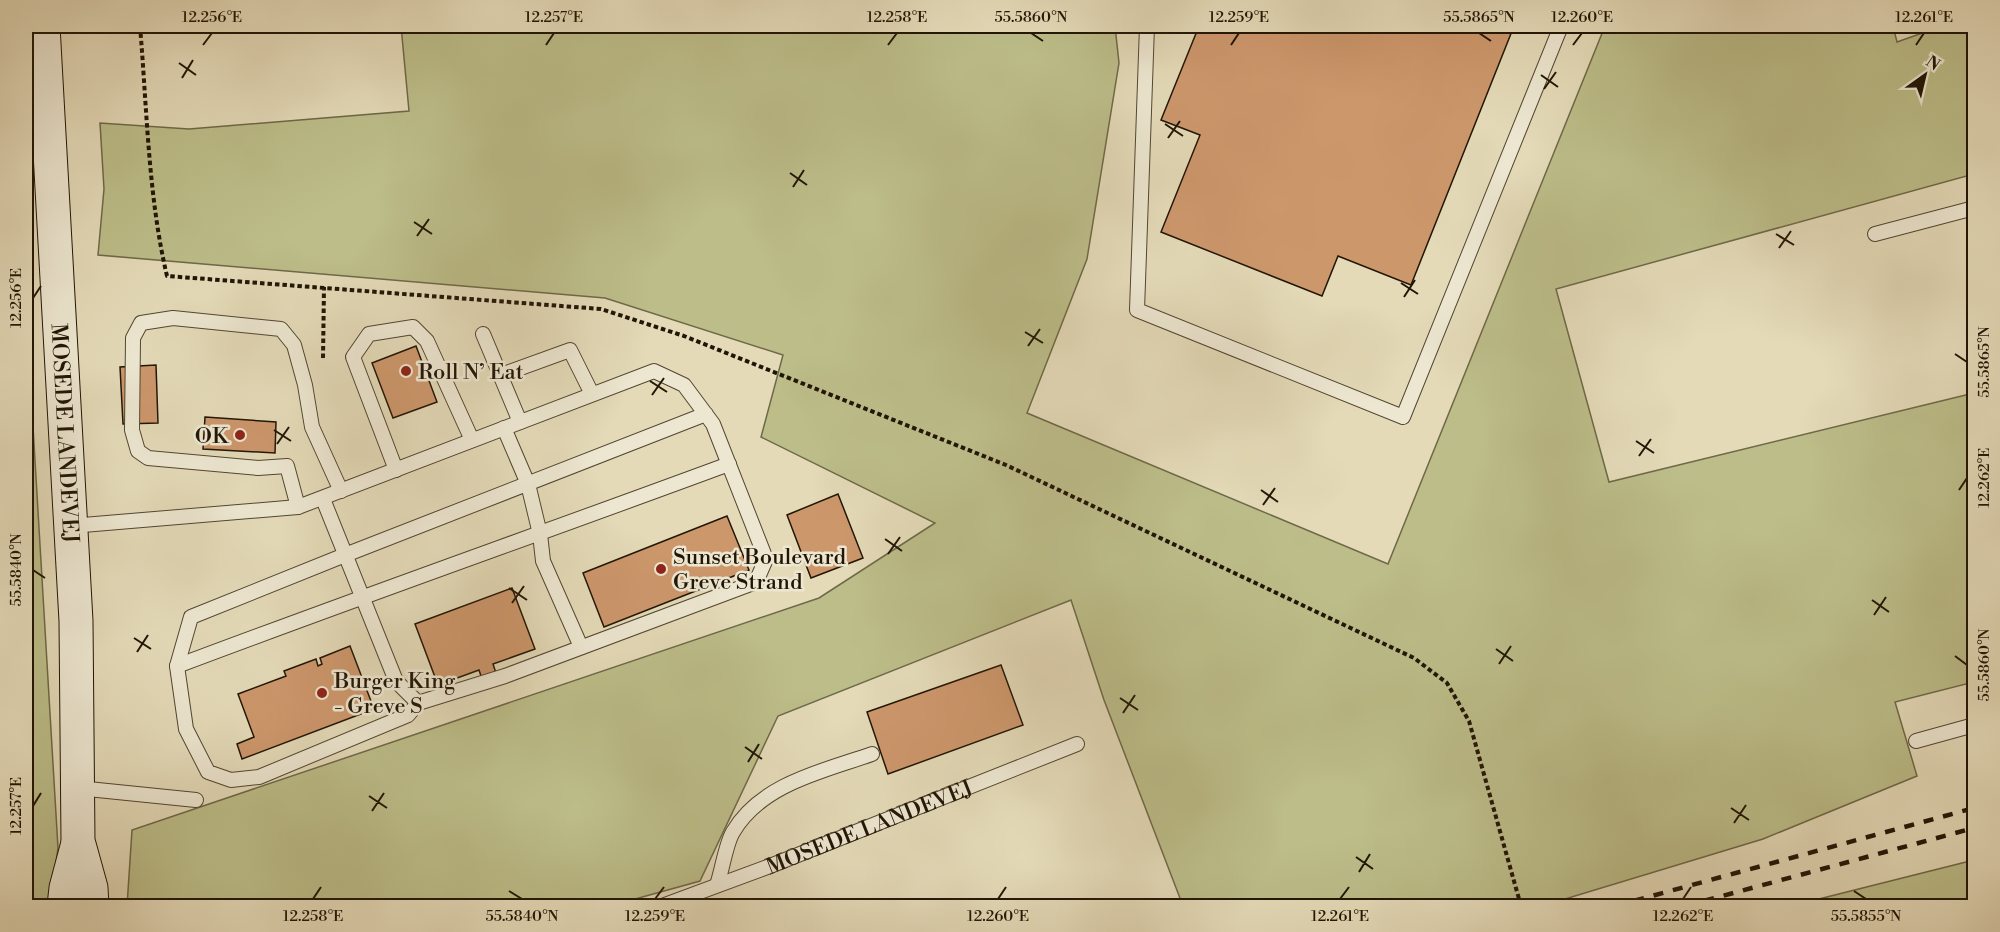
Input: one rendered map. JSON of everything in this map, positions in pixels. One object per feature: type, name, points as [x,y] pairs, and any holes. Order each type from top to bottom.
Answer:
[{"type":"main road","name":"MOSEDE LANDEVEJ","points":[[43,26],[76,621],[78,842],[66,888],[64,906]]},
{"type":"main road","name":"MOSEDE LANDEVEJ","points":[[78,842],[91,888],[92,906]]},
{"type":"lane","points":[[1147,26],[1137,310],[1403,417],[1561,26]]},
{"type":"lane","points":[[1875,234],[1974,208]]},
{"type":"lane","points":[[298,507],[287,466],[258,468],[148,458],[138,452],[132,430],[133,338],[141,322],[173,318],[281,329],[294,345],[305,386],[312,427],[341,491]]},
{"type":"lane","points":[[396,470],[353,357],[369,334],[413,327],[427,340],[472,440]]},
{"type":"lane","points":[[483,334],[520,422]]},
{"type":"lane","points":[[501,375],[570,350],[592,394]]},
{"type":"lane","points":[[71,526],[298,507],[654,371],[684,384],[706,414],[713,424],[766,559],[756,582],[505,676],[418,703],[408,715],[259,777],[231,780],[208,772],[186,729],[177,666],[191,617],[706,414]]},
{"type":"lane","points":[[504,428],[528,484],[540,534],[543,561],[581,647]]},
{"type":"lane","points":[[177,666],[729,464]]},
{"type":"lane","points":[[323,499],[396,681],[418,703]]},
{"type":"lane","points":[[1916,741],[1974,726]]},
{"type":"lane","name":"MOSEDE LANDEVEJ","points":[[662,906],[1077,744]]},
{"type":"lane","points":[[717,885],[732,834],[746,813],[773,791],[872,754]]},
{"type":"lane","points":[[78,788],[196,800]]},
{"type":"path","points":[[140,26],[153,187],[160,246],[167,276],[601,309],[684,336],[1006,465],[1414,658],[1447,683],[1469,721],[1521,906]]},
{"type":"path","points":[[323,364],[324,287]]},
{"type":"green space","points":[[401,26],[1115,26],[1119,63],[1087,259],[1027,413],[1388,564],[1605,26],[1893,26],[1897,42],[1942,26],[1974,26],[1974,174],[1556,289],[1609,482],[1974,393],[1974,682],[1895,702],[1917,776],[1763,839],[1542,906],[1183,906],[1104,700],[1071,600],[778,716],[700,881],[610,906],[127,906],[132,830],[819,598],[935,523],[761,437],[783,355],[605,298],[98,255],[104,189],[100,123],[189,129],[409,111]]},
{"type":"green space","points":[[26,309],[58,848],[50,906],[26,906]]},
{"type":"green space","points":[[1974,860],[1974,906],[1791,906]]},
{"type":"building","points":[[1199,26],[1514,26],[1411,285],[1338,256],[1322,296],[1161,232],[1200,135],[1161,120]]},
{"type":"building","points":[[416,346],[437,402],[393,418],[372,363]]},
{"type":"building","points":[[156,365],[158,423],[123,424],[120,367]]},
{"type":"building","name":"OK","points":[[205,417],[276,422],[275,453],[203,449]]},
{"type":"building","points":[[838,494],[863,558],[811,578],[787,515]]},
{"type":"building","points":[[727,516],[749,570],[604,627],[583,573]]},
{"type":"building","points":[[512,588],[535,649],[493,664],[496,673],[482,679],[479,670],[438,685],[415,624]]},
{"type":"building","points":[[350,646],[374,709],[242,759],[237,744],[254,737],[238,694],[286,676],[284,671],[316,659],[318,666],[322,664],[320,658]]},
{"type":"building","points":[[1001,665],[1023,725],[888,774],[867,712]]},
{"type":"railway","points":[[1615,906],[1974,808]]},
{"type":"railway","points":[[1685,906],[1974,828]]},
{"type":"place","name":"Roll N’ Eat","points":[[406,371]]},
{"type":"place","name":"OK","points":[[240,435]]},
{"type":"place","name":"Sunset Boulevard Greve Strand","points":[[661,569]]},
{"type":"place","name":"Burger King - Greve S","points":[[322,693]]}]
